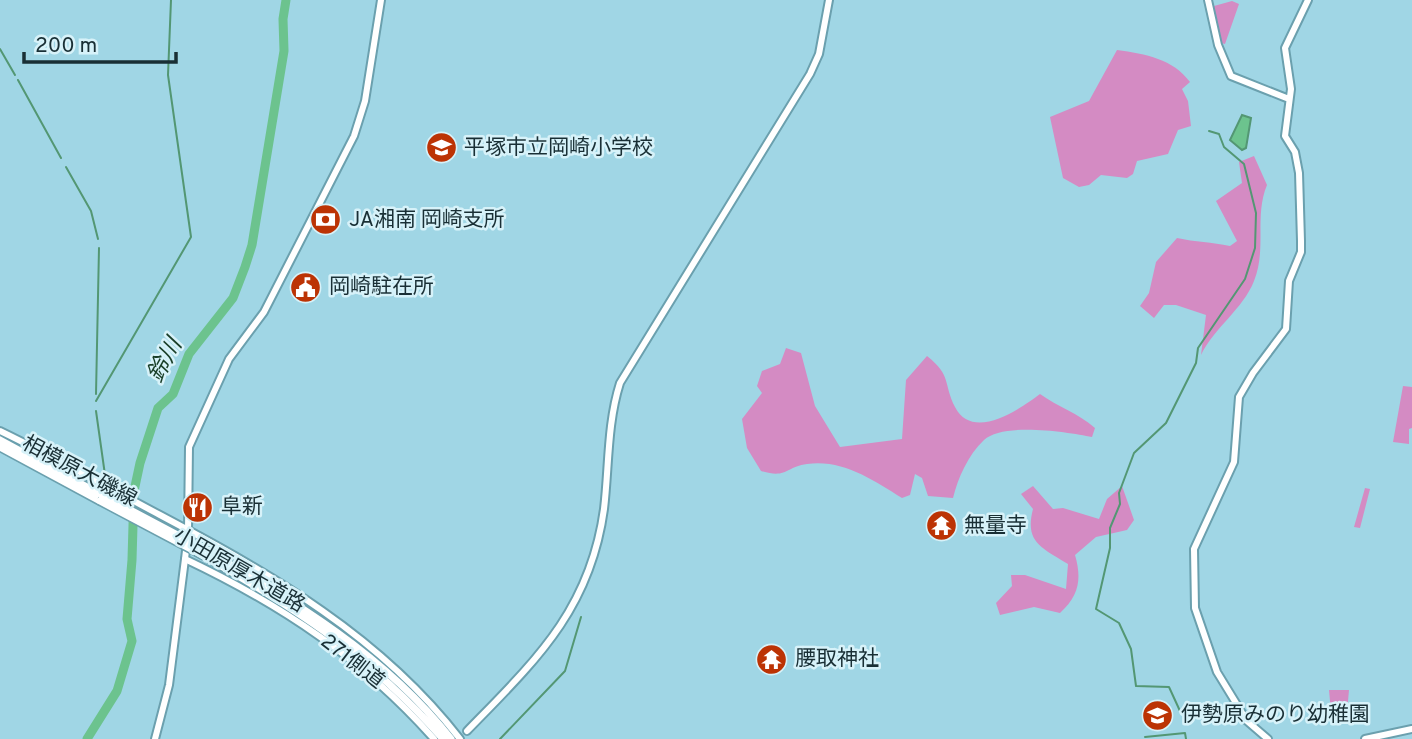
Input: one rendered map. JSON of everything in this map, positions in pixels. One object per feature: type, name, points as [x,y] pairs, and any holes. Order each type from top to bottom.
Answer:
[{"type":"highway","name":"小田原厚木道路","points":[[0,440],[100,497]]},
{"type":"highway","name":"小田原厚木道路","points":[[0,447],[100,497],[301,607],[364,651],[416,698],[451,739]]},
{"type":"highway","name":"小田原厚木道路","points":[[203,552],[332,634],[383,676],[443,739]]},
{"type":"street","points":[[155,739],[169,685],[185,559],[189,447],[229,359],[264,312],[354,136],[365,101],[381,0]]},
{"type":"street","points":[[467,731],[540,657],[569,614],[581,588],[600,529],[610,425],[620,383],[810,74],[819,54],[829,0]]},
{"type":"street","points":[[1208,0],[1218,44],[1231,76],[1289,99]]},
{"type":"street","points":[[1268,739],[1247,721],[1217,671],[1195,608],[1194,549],[1234,462],[1239,397],[1286,328],[1289,281],[1301,252],[1301,241],[1299,173],[1295,152],[1286,136],[1291,89],[1285,48],[1308,0]]},
{"type":"street","name":"相模原大磯線","points":[[0,431],[188,530]]},
{"type":"street","points":[[188,530],[307,600],[384,656],[421,692],[460,739]]},
{"type":"street","name":"271側道","points":[[185,559],[248,591],[337,648],[390,691],[434,739]]},
{"type":"street","points":[[1365,739],[1412,729]]},
{"type":"shaded area","points":[[1232,1],[1239,4],[1225,44],[1221,43],[1213,10],[1214,6]]},
{"type":"shaded area","points":[[1117,50],[1158,59],[1183,74],[1190,82],[1182,89],[1188,101],[1191,126],[1178,130],[1168,154],[1137,161],[1133,174],[1127,178],[1101,175],[1089,185],[1079,187],[1063,178],[1050,117],[1089,101]]},
{"type":"shaded area","points":[[1242,115],[1251,118],[1246,148],[1242,150],[1230,140]]},
{"type":"shaded area","points":[[1254,156],[1267,185],[1261,209],[1258,269],[1243,301],[1213,336],[1201,355],[1206,315],[1176,305],[1164,305],[1154,318],[1140,306],[1149,293],[1156,262],[1177,238],[1230,246],[1237,241],[1216,201],[1242,183],[1239,162]]},
{"type":"shaded area","points":[[786,348],[801,353],[815,406],[840,447],[902,439],[906,380],[927,356],[944,375],[955,407],[963,417],[973,422],[985,422],[1009,414],[1040,394],[1095,428],[1092,437],[1036,430],[993,434],[978,446],[968,460],[953,498],[928,496],[922,478],[915,474],[910,495],[902,498],[857,472],[833,465],[800,465],[776,474],[761,471],[747,448],[742,419],[762,393],[757,386],[762,371],[780,364]]},
{"type":"shaded area","points":[[1403,386],[1412,387],[1412,428],[1409,429],[1409,444],[1393,442]]},
{"type":"shaded area","points":[[1033,486],[1053,509],[1063,508],[1099,519],[1107,499],[1122,486],[1134,520],[1127,530],[1096,537],[1075,555],[1077,587],[1075,594],[1060,613],[1034,607],[1000,615],[996,603],[1012,586],[1011,575],[1025,575],[1066,589],[1068,564],[1044,549],[1031,530],[1033,509],[1021,494]]},
{"type":"shaded area","points":[[1365,488],[1370,489],[1360,528],[1354,527]]},
{"type":"shaded area","points":[[1329,690],[1349,690],[1347,712],[1331,712]]},
{"type":"waterway","points":[[96,401],[191,237],[168,75],[171,0]]},
{"type":"waterway","name":"鈴川","points":[[87,739],[117,691],[132,641],[127,619],[134,491],[158,408],[173,394],[189,354],[233,298],[252,245],[284,51],[283,19],[286,0]]},
{"type":"waterway","points":[[0,49],[15,75]]},
{"type":"waterway","points":[[18,80],[61,158]]},
{"type":"waterway","points":[[1180,711],[1169,687],[1136,686],[1131,649],[1119,623],[1096,609],[1110,548],[1110,528],[1120,504],[1119,493],[1134,453],[1166,423],[1196,363],[1198,348],[1245,279],[1255,248],[1256,213],[1244,164],[1224,147],[1219,134],[1209,131]]},
{"type":"waterway","points":[[66,167],[91,211],[98,239]]},
{"type":"waterway","points":[[96,394],[99,248]]},
{"type":"waterway","points":[[96,411],[106,482]]},
{"type":"waterway","points":[[500,739],[565,671],[581,617]]},
{"type":"waterway","points":[[1145,737],[1185,733],[1186,739]]},
{"type":"place","name":"平塚市立岡崎小学校","points":[[441,148]]},
{"type":"place","name":"JA湘南 岡崎支所","points":[[326,220]]},
{"type":"place","name":"岡崎駐在所","points":[[306,287]]},
{"type":"place","name":"阜新","points":[[198,507]]},
{"type":"place","name":"無量寺","points":[[941,526]]},
{"type":"place","name":"腰取神社","points":[[772,659]]},
{"type":"place","name":"伊勢原みのり幼稚園","points":[[1158,715]]}]
